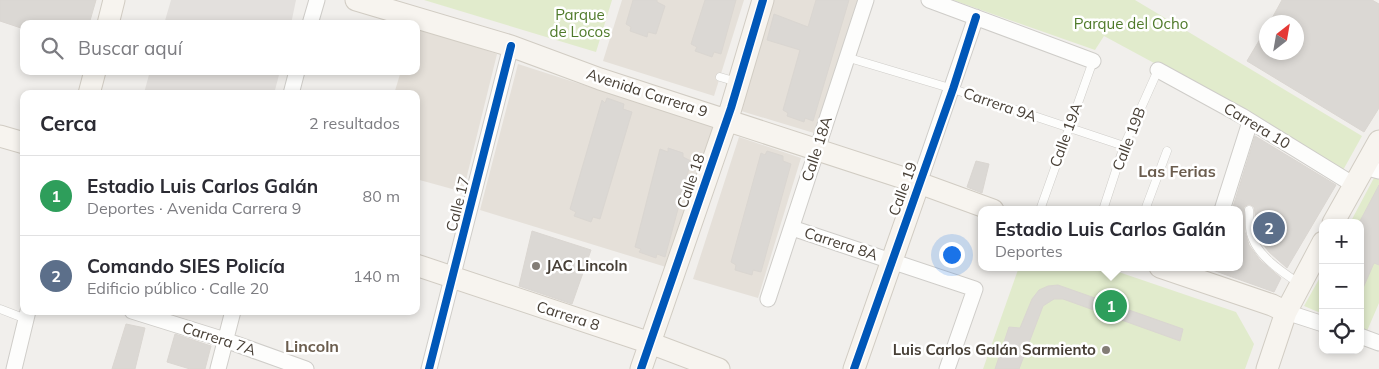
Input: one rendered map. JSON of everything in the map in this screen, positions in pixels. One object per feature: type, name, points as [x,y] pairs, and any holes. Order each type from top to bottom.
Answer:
[{"type":"main road","points":[[109,20],[114,0]]},
{"type":"main road","name":"Avenida Carrera 9","points":[[356,0],[512,46],[600,79],[816,151],[919,183],[982,206]]},
{"type":"main road","name":"Calle 18","points":[[641,369],[727,120],[729,80],[763,0]]},
{"type":"main road","points":[[90,90],[94,75]]},
{"type":"main road","points":[[0,136],[20,142]]},
{"type":"main road","points":[[1336,219],[1366,174],[1379,142]]},
{"type":"main road","name":"Calle 19","points":[[854,369],[919,183]]},
{"type":"main road","points":[[1267,369],[1286,312],[1319,249]]},
{"type":"main road","name":"Carrera 8","points":[[420,267],[650,343],[719,369]]},
{"type":"main road","points":[[1183,271],[1201,274],[1286,312]]},
{"type":"street","points":[[311,20],[317,0]]},
{"type":"street","name":"Calle 18A","points":[[768,299],[866,0]]},
{"type":"street","points":[[929,0],[1093,61]]},
{"type":"street","name":"Calle 19","points":[[919,183],[953,89],[976,17]]},
{"type":"street","name":"Calle 17","points":[[429,369],[512,46]]},
{"type":"street","name":"Carrera 10","points":[[1158,70],[1250,122],[1366,174]]},
{"type":"street","points":[[292,90],[296,75]]},
{"type":"street","points":[[1223,206],[1250,122]]},
{"type":"street","name":"Carrera 8A","points":[[792,228],[975,289],[947,369]]},
{"type":"street","points":[[1286,312],[1319,323]]},
{"type":"street","points":[[14,369],[27,315]]},
{"type":"street","name":"Carrera 7A","points":[[145,315],[225,340],[306,369]]},
{"type":"street","points":[[218,369],[232,315]]},
{"type":"street","points":[[1364,337],[1379,342]]},
{"type":"lane","name":"Carrera 9A","points":[[846,58],[953,89],[1124,146]]},
{"type":"lane","name":"Calle 19A","points":[[1041,206],[1093,61]]},
{"type":"lane","name":"Calle 19B","points":[[1104,206],[1124,146],[1158,70]]},
{"type":"lane","points":[[1146,206],[1167,151]]},
{"type":"lane","points":[[1250,210],[1251,234],[1261,251],[1275,266],[1300,284]]},
{"type":"lane","points":[[0,309],[20,313]]},
{"type":"shaded area","points":[[171,0],[296,0],[292,20],[165,20]]},
{"type":"shaded area","points":[[622,0],[744,0],[714,96],[603,61]]},
{"type":"shaded area","points":[[773,0],[858,0],[814,133],[741,111]]},
{"type":"shaded area","points":[[420,28],[497,54],[463,192],[420,180],[420,90],[395,90],[400,75],[420,75]]},
{"type":"shaded area","points":[[518,64],[714,127],[666,267],[480,210]]},
{"type":"shaded area","points":[[149,75],[279,75],[275,90],[145,90]]},
{"type":"shaded area","points":[[739,137],[801,158],[758,298],[693,279]]},
{"type":"green space","name":"Parque de Locos","points":[[424,0],[612,0],[596,52]]},
{"type":"green space","name":"Parque del Ocho","points":[[953,0],[1135,0],[1362,136],[1342,172],[1254,117],[1104,36],[1095,50]]},
{"type":"green space","points":[[1376,174],[1379,175],[1379,303],[1367,331],[1364,330],[1364,219],[1352,219]]},
{"type":"green space","points":[[1018,271],[1116,271],[1236,312],[1254,344],[1245,369],[983,369]]},
{"type":"green space","points":[[1319,279],[1319,312],[1304,306]]},
{"type":"building","points":[[0,0],[96,0],[90,20],[20,20],[20,28],[0,21]]},
{"type":"building","points":[[633,0],[657,0],[657,2],[665,6],[656,34],[648,32],[647,37],[630,31],[631,27],[626,24]]},
{"type":"building","points":[[705,0],[736,0],[721,54],[714,52],[712,57],[695,51],[697,47],[691,44]]},
{"type":"building","points":[[816,0],[849,0],[813,121],[805,118],[804,122],[787,116],[788,113],[783,110],[800,50],[767,40],[774,14],[808,27]]},
{"type":"building","points":[[1282,0],[1372,0],[1379,4],[1379,108],[1364,132],[1247,61],[1259,41],[1259,60],[1304,60],[1304,15],[1274,15]]},
{"type":"building","points":[[607,98],[624,104],[623,109],[632,112],[600,219],[593,217],[591,222],[574,216],[576,212],[570,209],[602,100],[605,103]]},
{"type":"building","points":[[1255,136],[1336,185],[1287,268],[1269,252],[1259,239],[1254,207],[1249,204],[1244,207],[1245,232],[1249,245],[1260,260],[1281,278],[1274,292],[1215,271],[1243,271],[1243,206],[1233,206]]},
{"type":"building","points":[[668,148],[683,153],[683,157],[691,161],[665,257],[657,254],[656,258],[639,252],[641,249],[635,247],[660,149],[668,152]]},
{"type":"building","points":[[767,151],[783,156],[783,161],[791,164],[761,272],[753,270],[752,275],[735,270],[736,265],[731,262],[761,153],[765,155]]},
{"type":"building","points":[[976,161],[989,164],[982,193],[967,187]]},
{"type":"building","points":[[1379,185],[1379,265],[1374,263],[1364,286],[1364,219],[1361,219]]},
{"type":"building","points":[[532,231],[591,250],[572,304],[519,286]]},
{"type":"building","points":[[1058,285],[1183,329],[1180,341],[1063,299],[1054,299],[1043,306],[1019,369],[995,369],[1009,327],[1020,328],[1032,299],[1039,290],[1048,286]]},
{"type":"building","points":[[126,324],[145,328],[135,369],[112,369]]},
{"type":"building","points":[[175,334],[211,346],[205,369],[190,369],[167,362]]},
{"type":"cycle path","points":[[641,369],[731,108],[763,0]]},
{"type":"cycle path","points":[[854,369],[953,89],[976,17]]},
{"type":"cycle path","points":[[429,369],[511,46]]},
{"type":"place","name":"Comando SIES Policía","points":[[1269,228]]},
{"type":"place","name":"JAC Lincoln","points":[[536,266]]},
{"type":"place","name":"Estadio Luis Carlos Galán","points":[[1111,306]]},
{"type":"place","name":"Luis Carlos Galán Sarmiento","points":[[1106,350]]},
{"type":"district","name":"Las Ferias","points":[[1177,171]]},
{"type":"district","name":"Lincoln","points":[[312,346]]}]
